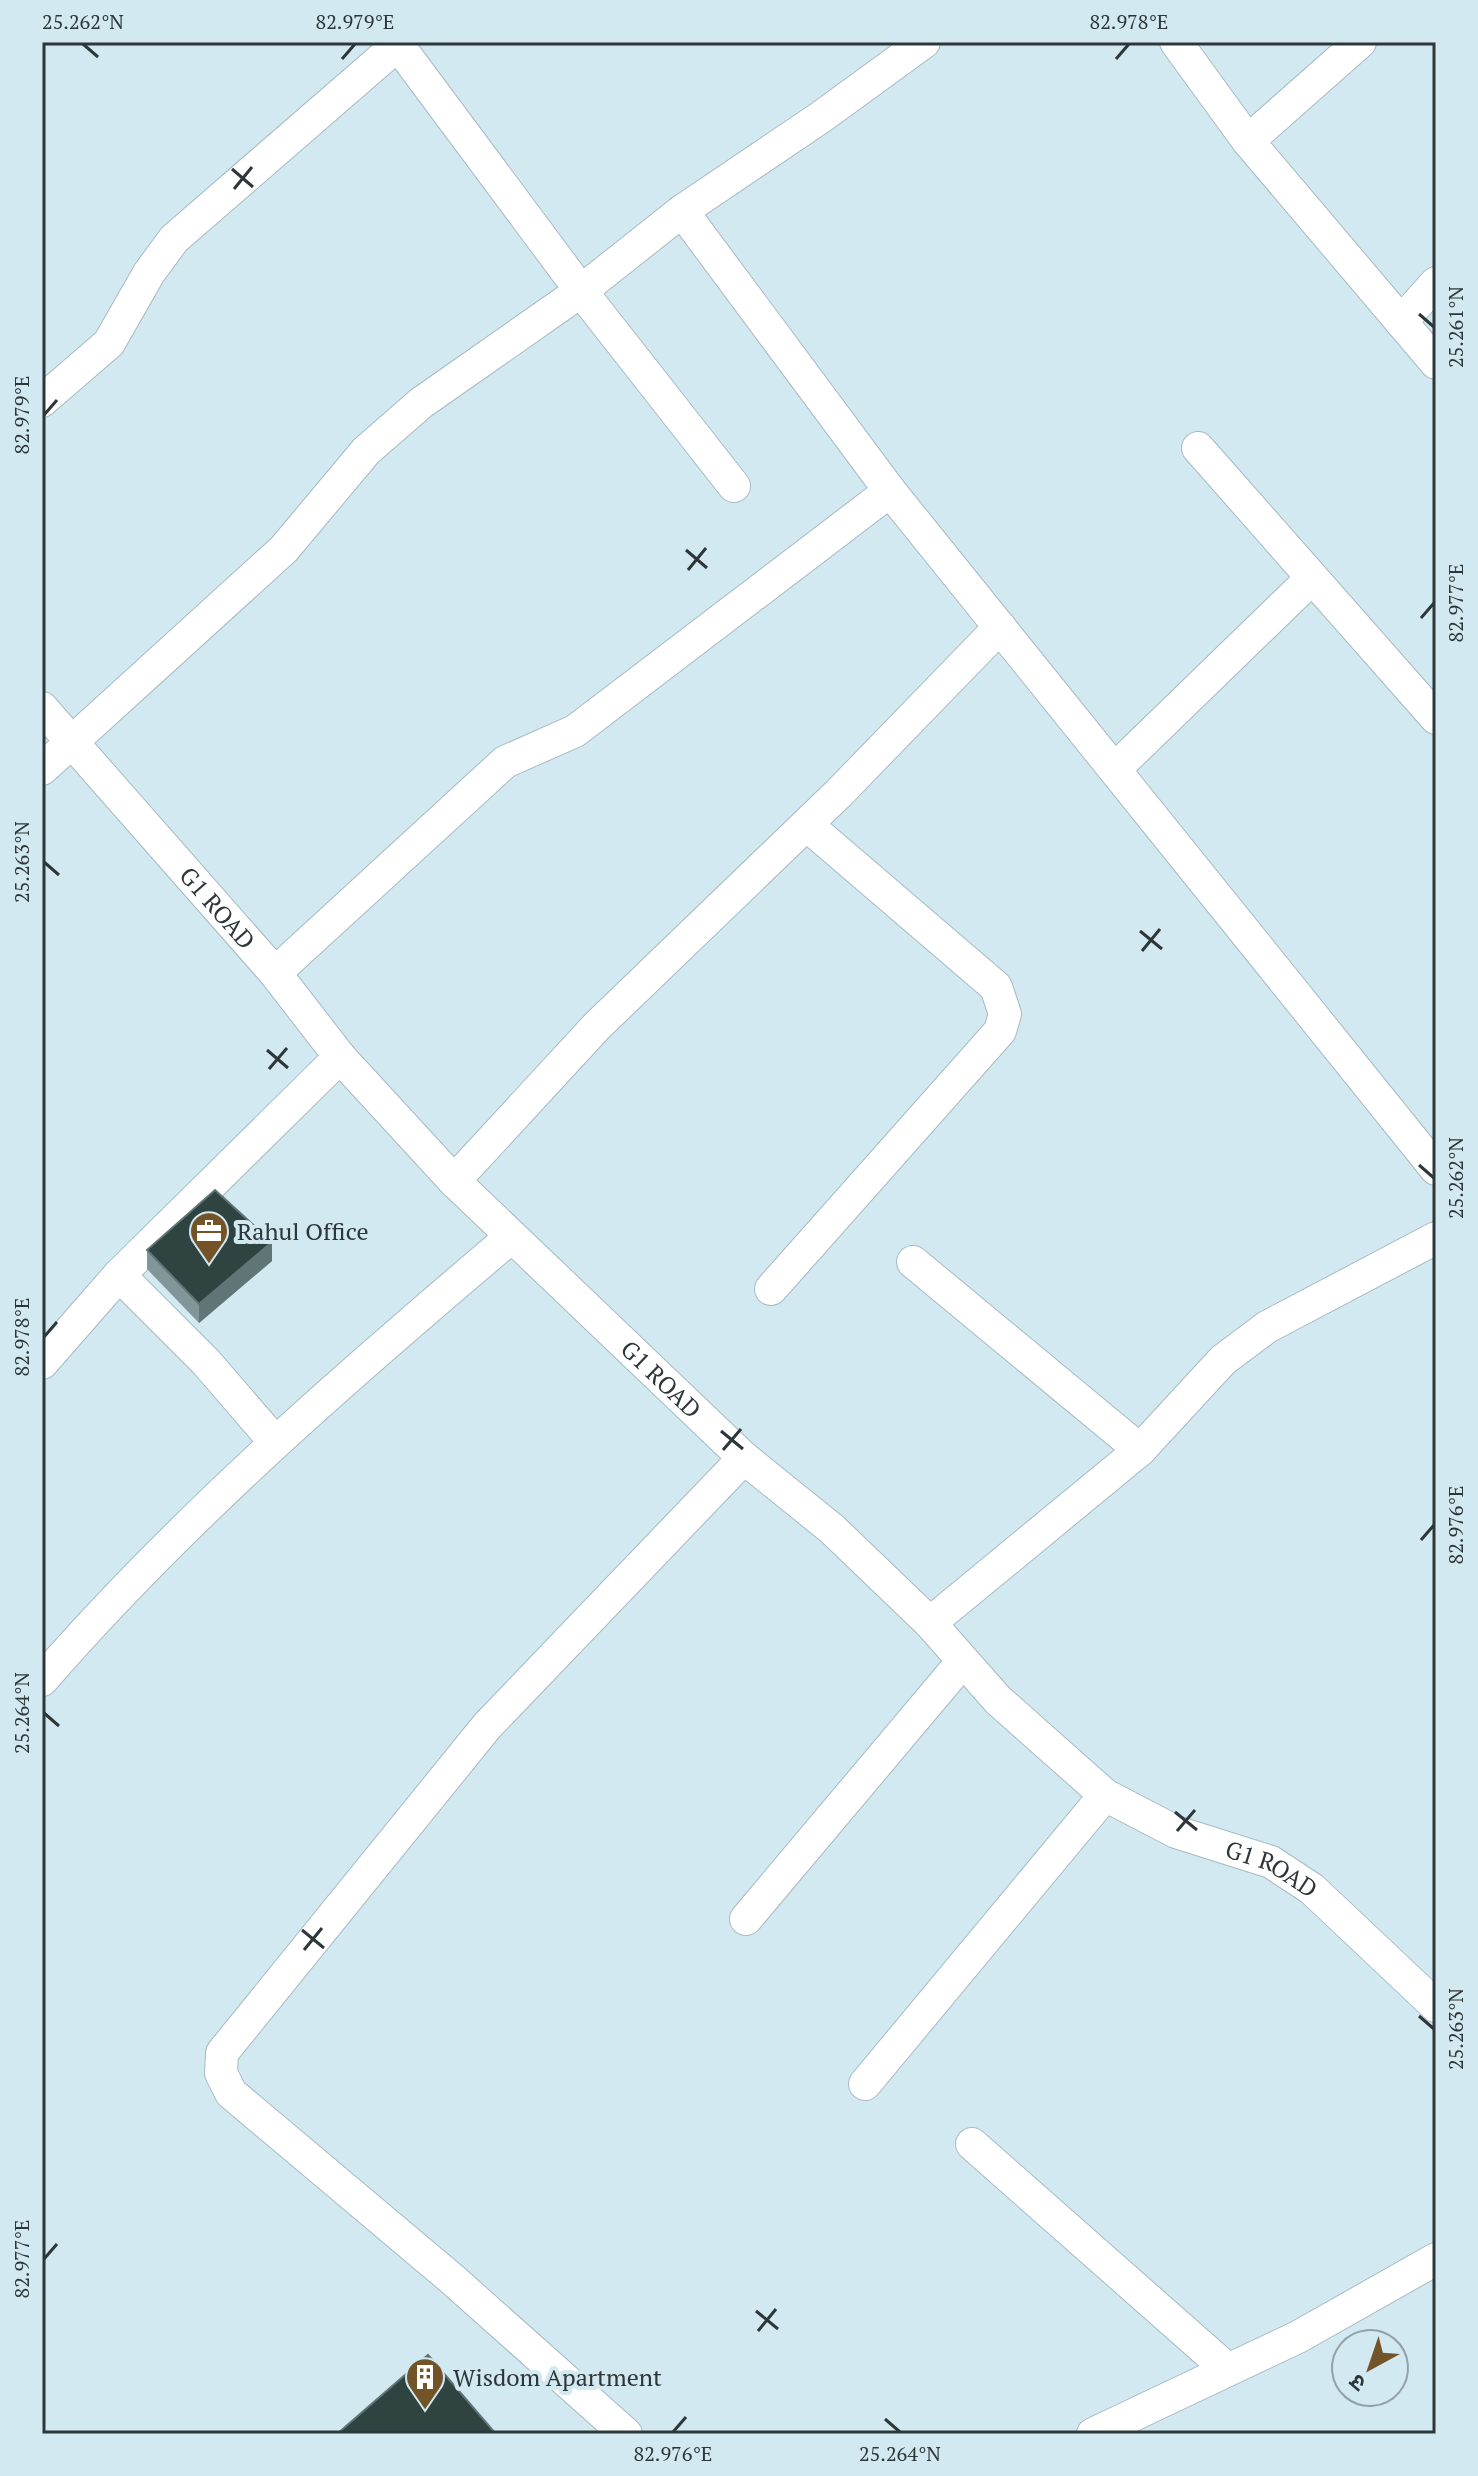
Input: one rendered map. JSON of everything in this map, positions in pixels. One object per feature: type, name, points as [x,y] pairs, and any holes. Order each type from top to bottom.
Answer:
[{"type":"street","points":[[42,769],[284,549],[366,451],[399,422],[581,291],[682,211],[821,117],[924,42]]},
{"type":"street","points":[[1176,42],[1248,141],[1436,363]]},
{"type":"street","points":[[1248,141],[1360,42]]},
{"type":"street","points":[[42,401],[109,343],[149,273],[174,239],[399,44],[581,291],[734,486]]},
{"type":"street","points":[[682,211],[890,491],[1436,1169]]},
{"type":"street","points":[[1401,322],[1436,283]]},
{"type":"street","points":[[1198,448],[1436,718]]},
{"type":"street","points":[[275,973],[505,762],[522,752],[553,744],[575,731],[890,491]]},
{"type":"street","points":[[1116,768],[1312,578]]},
{"type":"street","points":[[454,1181],[597,1026],[807,825],[1000,627]]},
{"type":"street","name":"G1 ROAD","points":[[42,708],[275,973],[340,1057],[454,1181],[510,1238],[744,1458],[832,1529],[930,1623],[998,1700],[1105,1795],[1176,1832],[1271,1862],[1312,1889],[1436,2006]]},
{"type":"street","points":[[771,1289],[1000,1031],[1005,1014],[996,987],[807,825]]},
{"type":"street","points":[[42,1363],[119,1275],[340,1057]]},
{"type":"street","points":[[42,1680],[80,1636],[275,1442],[510,1238]]},
{"type":"street","points":[[930,1623],[1140,1450],[1223,1360],[1267,1327],[1436,1238]]},
{"type":"street","points":[[913,1262],[1140,1450]]},
{"type":"street","points":[[119,1275],[206,1362],[275,1442]]},
{"type":"street","points":[[626,2434],[452,2279],[231,2093],[221,2073],[222,2053],[487,1726],[744,1458]]},
{"type":"street","points":[[746,1919],[963,1661]]},
{"type":"street","points":[[865,2084],[1105,1795]]},
{"type":"street","points":[[972,2144],[1227,2369]]},
{"type":"street","points":[[1093,2434],[1298,2337],[1436,2259]]},
{"type":"building","name":"Rahul Office","points":[[215,1190],[272,1242],[199,1304],[147,1250]]},
{"type":"building","points":[[428,2355],[496,2434],[337,2434]]},
{"type":"place","name":"Rahul Office","points":[[209,1265]]},
{"type":"place","name":"Wisdom Apartment","points":[[425,2411]]}]
